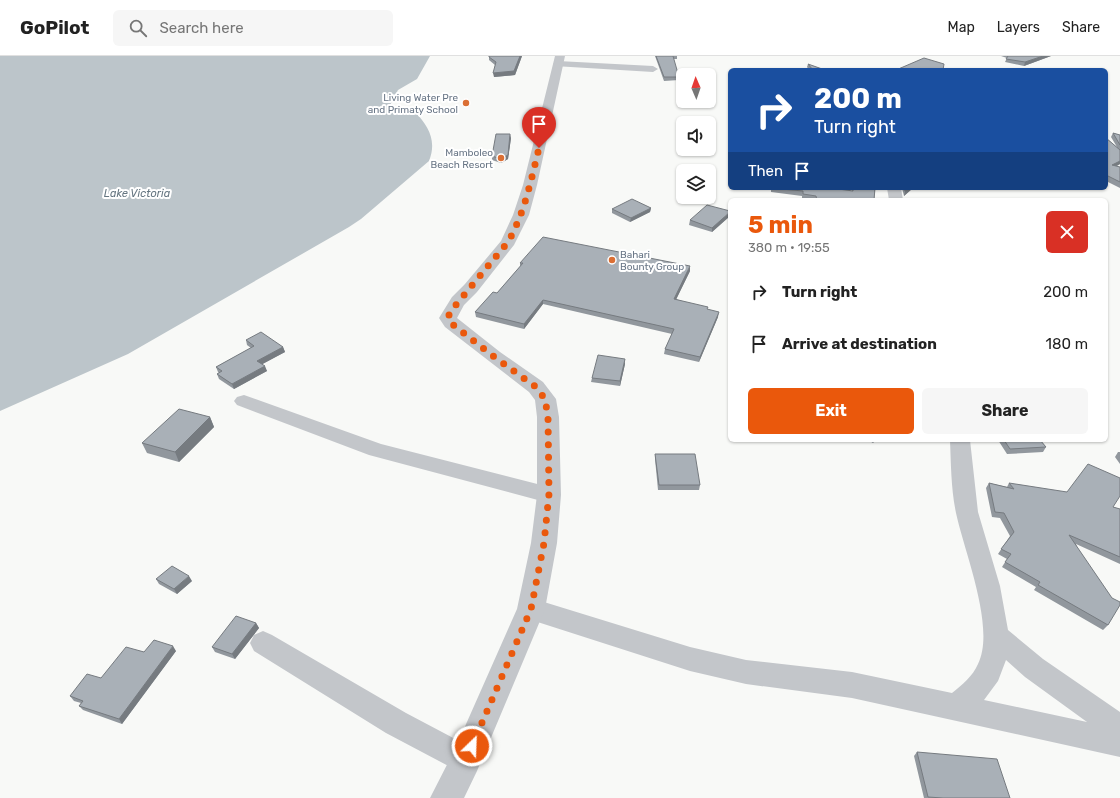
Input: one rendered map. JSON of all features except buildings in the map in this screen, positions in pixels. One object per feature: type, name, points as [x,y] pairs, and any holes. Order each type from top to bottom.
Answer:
[{"type":"street","points":[[447,798],[466,760],[531,609],[544,543],[549,494],[548,417],[545,399],[536,387],[452,324],[448,318],[450,312],[458,301],[471,288],[508,242],[518,222],[530,185],[559,60],[653,69]]},
{"type":"street","points":[[244,401],[376,450],[549,494]]},
{"type":"street","points":[[957,707],[974,693],[987,676],[994,657],[997,636],[991,604],[967,512],[960,442]]},
{"type":"street","points":[[531,609],[690,659],[746,672],[852,685],[1120,743]]},
{"type":"street","points":[[997,636],[1034,668],[1120,730]]},
{"type":"street","points":[[262,643],[396,723],[466,760]]},
{"type":"water","name":"Lake Victoria","points":[[0,56],[430,56],[417,79],[398,90],[389,107],[390,109],[414,111],[424,122],[432,140],[431,154],[429,161],[361,219],[349,227],[128,354],[0,411]]},
{"type":"place","name":"Living Water Pre and Primaty School","points":[[466,103]]},
{"type":"place","name":"Mamboleo Beach Resort","points":[[501,158]]},
{"type":"place","name":"Bahari Bounty Group","points":[[612,260]]},
{"type":"route","points":[[472,746],[531,609],[544,543],[549,494],[548,417],[545,399],[536,387],[452,324],[448,318],[450,312],[458,301],[471,288],[508,242],[515,230],[530,185],[539,148]]}]
